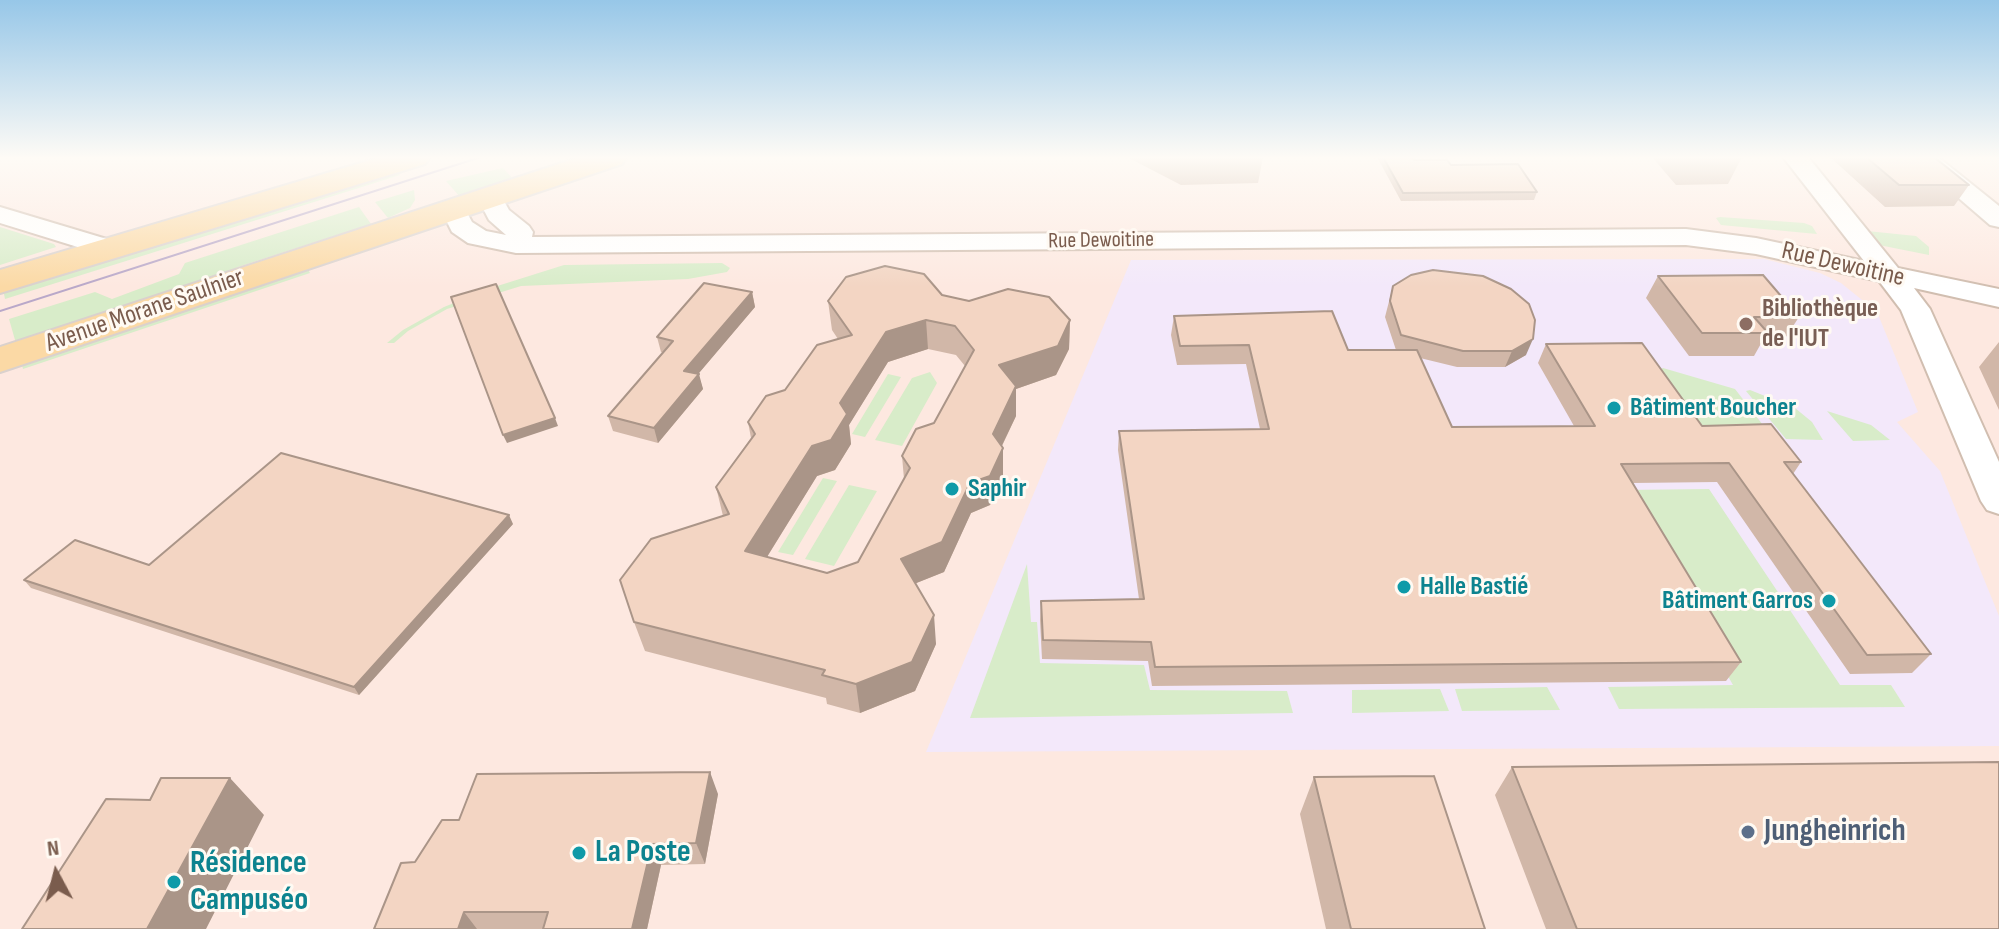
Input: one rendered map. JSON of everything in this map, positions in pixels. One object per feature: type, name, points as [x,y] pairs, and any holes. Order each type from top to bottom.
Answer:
[{"type":"main road","points":[[0,282],[271,200]]},
{"type":"main road","name":"Avenue Morane Saulnier","points":[[0,360],[291,262],[449,203],[467,200]]},
{"type":"street","points":[[492,200],[498,214],[520,232],[516,245]]},
{"type":"street","points":[[1831,200],[1915,309],[1999,501]]},
{"type":"street","points":[[1976,200],[1999,219]]},
{"type":"street","name":"Rue Dewoitine","points":[[449,203],[461,226],[477,237],[516,245],[1686,237],[1756,246],[1999,298]]},
{"type":"street","points":[[0,215],[110,249]]},
{"type":"street","name":"Rue Dewoitine","points":[[1686,237],[1720,232],[1764,232],[1867,249],[1999,277]]},
{"type":"shaded area","points":[[0,200],[1999,200],[1999,929],[0,929]]},
{"type":"shaded area","points":[[1764,259],[1820,273],[1841,283],[1877,312],[1918,412],[1897,422],[1940,471],[1999,616],[1999,746],[926,752],[1131,260]]},
{"type":"green space","points":[[301,200],[319,200],[5,299],[3,289]]},
{"type":"green space","points":[[415,200],[410,208],[388,218],[375,202]]},
{"type":"green space","points":[[359,207],[371,224],[238,267],[201,286],[17,347],[9,319],[95,292],[112,299],[179,274],[185,263]]},
{"type":"green space","points":[[1716,218],[1804,223],[1812,226],[1817,234],[1721,225]]},
{"type":"green space","points":[[0,227],[54,244],[56,247],[0,265]]},
{"type":"green space","points":[[1867,231],[1916,236],[1929,247],[1929,255],[1879,245]]},
{"type":"green space","points":[[722,263],[730,268],[727,272],[688,279],[521,286],[447,309],[408,331],[394,343],[387,343],[403,330],[444,307],[491,288],[564,265]]},
{"type":"green space","points":[[306,266],[310,273],[23,369],[21,360]]},
{"type":"green space","points":[[1663,368],[1735,389],[1773,438],[1688,442],[1653,373]]},
{"type":"green space","points":[[930,372],[937,383],[902,446],[875,440],[912,378]]},
{"type":"green space","points":[[888,374],[901,377],[865,437],[852,434]]},
{"type":"green space","points":[[1746,391],[1795,408],[1812,422],[1823,440],[1786,439]]},
{"type":"green space","points":[[1827,411],[1871,425],[1890,440],[1853,441]]},
{"type":"green space","points":[[823,478],[837,481],[793,555],[778,552]]},
{"type":"green space","points":[[849,485],[877,491],[834,566],[805,559]]},
{"type":"green space","points":[[1709,489],[1840,685],[1891,685],[1905,707],[1619,709],[1608,687],[1733,685],[1621,490]]},
{"type":"green space","points":[[1027,564],[1031,622],[1037,622],[1040,663],[1144,665],[1150,690],[1287,691],[1293,713],[970,718]]},
{"type":"green space","points":[[1547,687],[1560,710],[1462,711],[1455,689]]},
{"type":"green space","points":[[1440,689],[1449,711],[1352,713],[1352,690]]},
{"type":"building","points":[[885,266],[924,274],[942,295],[969,301],[1008,289],[1049,297],[1070,320],[1058,346],[999,365],[1016,386],[993,434],[1003,448],[990,476],[970,483],[942,542],[901,559],[934,615],[912,662],[856,684],[822,675],[825,670],[634,622],[620,580],[651,539],[729,514],[716,487],[755,434],[748,422],[766,396],[785,390],[817,345],[852,335],[828,301],[846,277]],"holes":[[[926,320],[955,326],[974,350],[934,423],[916,429],[902,456],[910,468],[858,562],[827,573],[745,551],[812,446],[831,440],[847,414],[840,403],[886,332]]]},
{"type":"building","points":[[1433,270],[1483,276],[1511,289],[1529,304],[1535,320],[1533,339],[1512,351],[1463,351],[1401,335],[1390,301],[1393,286],[1411,275]]},
{"type":"building","points":[[1763,275],[1799,317],[1754,317],[1768,333],[1702,333],[1658,276]]},
{"type":"building","points":[[704,283],[752,292],[684,371],[699,374],[654,428],[608,416],[673,341],[657,337]]},
{"type":"building","points":[[496,284],[555,418],[503,435],[451,297]]},
{"type":"building","name":"Halle Bastié","points":[[1332,311],[1348,350],[1417,350],[1452,427],[1595,426],[1546,344],[1642,343],[1702,426],[1771,424],[1801,462],[1784,462],[1931,654],[1867,655],[1729,463],[1621,464],[1741,662],[1155,667],[1151,642],[1043,640],[1041,601],[1144,599],[1119,431],[1269,429],[1249,345],[1180,346],[1174,316]]},
{"type":"building","points":[[281,453],[509,515],[354,687],[24,580],[75,540],[149,565]]},
{"type":"building","name":"Jungheinrich","points":[[1999,762],[1999,929],[1577,929],[1512,767]]},
{"type":"building","name":"La Poste","points":[[710,772],[696,843],[652,844],[632,929],[543,929],[548,912],[464,912],[458,929],[374,929],[401,863],[415,862],[442,820],[459,820],[477,774]]},
{"type":"building","points":[[1434,776],[1485,929],[1351,929],[1314,777]]},
{"type":"building","points":[[161,778],[230,778],[147,929],[22,929],[106,799],[150,800]]},
{"type":"tram line","points":[[0,311],[346,200]]},
{"type":"place","name":"Bibliothèque de l'IUT","points":[[1746,324]]},
{"type":"place","name":"Bâtiment Boucher","points":[[1614,408]]},
{"type":"place","name":"Saphir","points":[[952,489]]},
{"type":"place","name":"Halle Bastié","points":[[1404,587]]},
{"type":"place","name":"Bâtiment Garros","points":[[1829,601]]},
{"type":"place","name":"Jungheinrich","points":[[1748,832]]},
{"type":"place","name":"La Poste","points":[[579,853]]},
{"type":"place","name":"Résidence Campuséo","points":[[174,882]]}]
